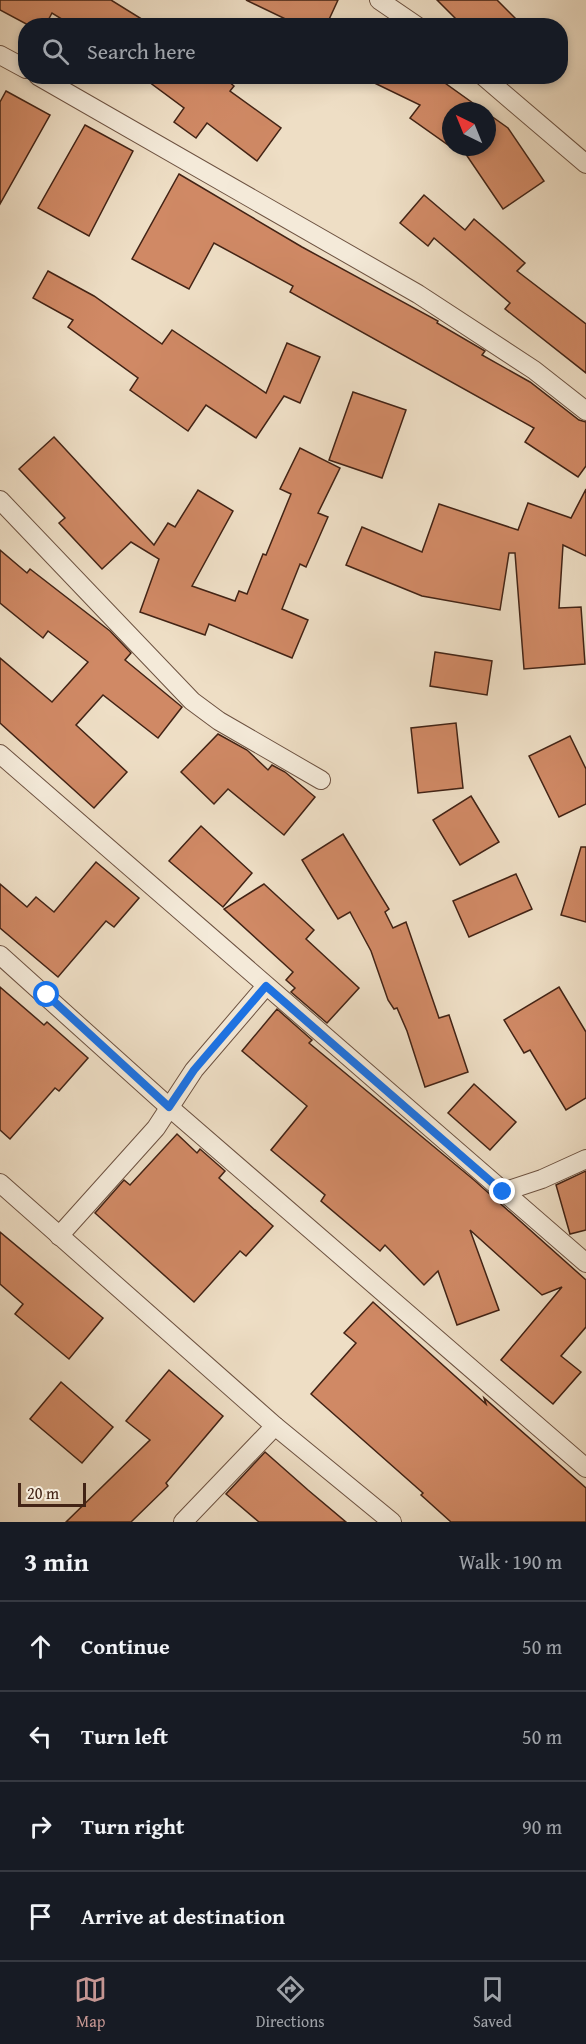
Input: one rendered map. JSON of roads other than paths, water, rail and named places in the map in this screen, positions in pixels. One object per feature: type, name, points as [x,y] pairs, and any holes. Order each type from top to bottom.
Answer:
[{"type":"street","points":[[379,0],[405,18]]},
{"type":"street","points":[[0,55],[18,65]]},
{"type":"street","points":[[52,84],[418,294],[534,370],[586,411]]},
{"type":"street","points":[[492,84],[586,164]]},
{"type":"street","points":[[0,500],[192,701],[219,721],[321,780]]},
{"type":"street","points":[[0,754],[586,1263]]},
{"type":"street","points":[[0,955],[169,1107],[586,1467]]},
{"type":"street","points":[[59,1236],[150,1134],[194,1070],[266,986]]},
{"type":"street","points":[[503,1192],[542,1179],[586,1160]]},
{"type":"street","points":[[0,1183],[275,1426],[392,1522]]},
{"type":"street","points":[[183,1522],[275,1426]]}]
